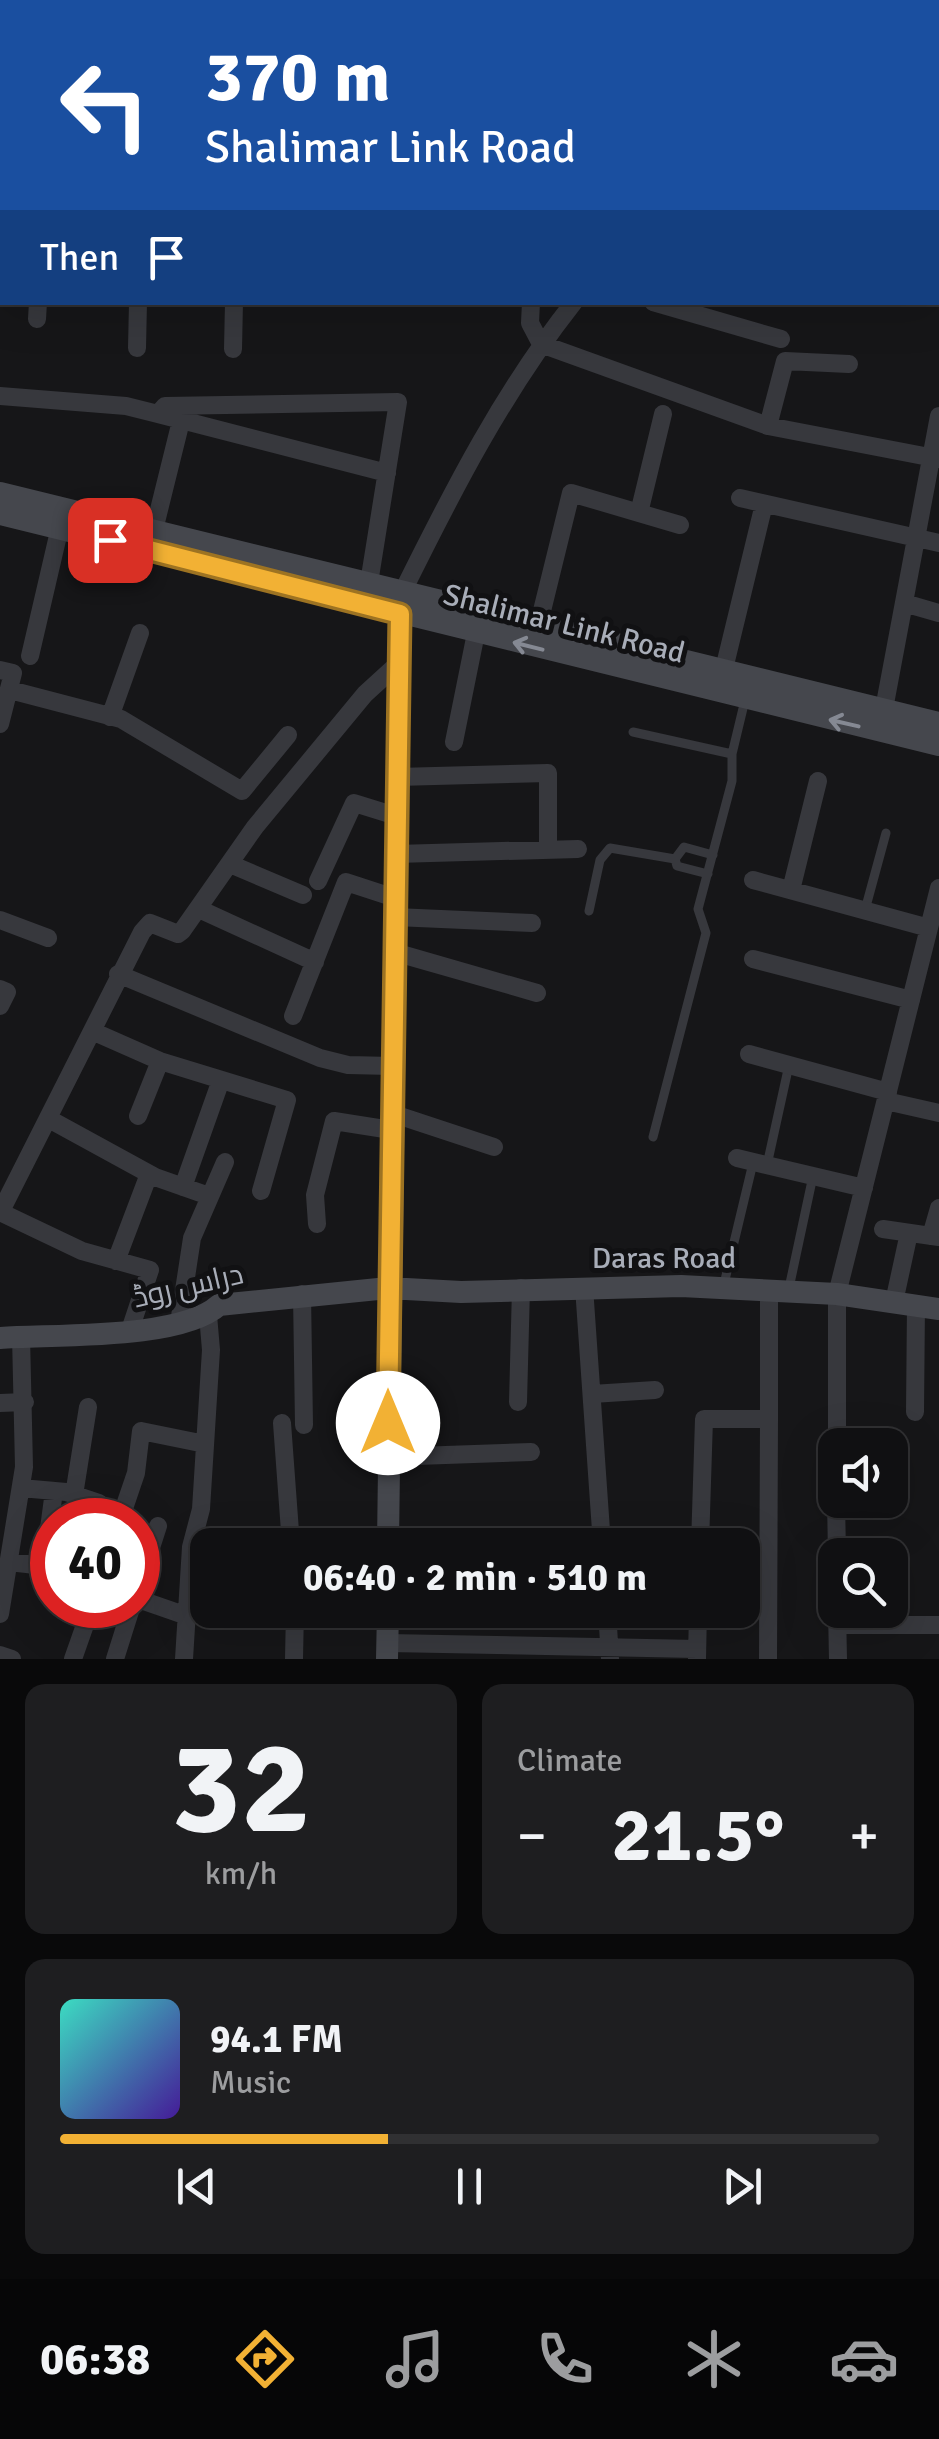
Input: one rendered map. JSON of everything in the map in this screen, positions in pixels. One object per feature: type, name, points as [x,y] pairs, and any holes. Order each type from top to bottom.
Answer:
[{"type":"main road","name":"Shalimar Link Road","points":[[0,494],[113,531],[401,603],[538,624],[939,723]]},
{"type":"main road","name":"Shalimar Link Road","points":[[0,514],[60,527],[154,530],[369,583],[401,603],[476,633],[939,745]]},
{"type":"main road","points":[[388,1528],[388,1288],[401,603]]},
{"type":"main road","points":[[650,678],[656,652]]},
{"type":"main road","name":"Daras Road","points":[[388,1288],[461,1292],[723,1287],[837,1294],[917,1305]]},
{"type":"main road","name":"دراس روڈ","points":[[11,1337],[130,1330],[208,1315],[219,1305],[388,1288]]},
{"type":"street","points":[[138,305],[138,348]]},
{"type":"street","points":[[233,349],[234,305]]},
{"type":"street","points":[[531,305],[530,323],[541,344],[768,426],[935,458]]},
{"type":"street","points":[[401,603],[466,462],[541,344],[572,305]]},
{"type":"street","points":[[662,305],[781,339]]},
{"type":"street","points":[[768,426],[785,361],[849,364]]},
{"type":"street","points":[[0,396],[126,406],[387,473]]},
{"type":"street","points":[[158,414],[165,406],[398,402],[369,583]]},
{"type":"street","points":[[639,513],[663,414]]},
{"type":"street","points":[[154,530],[181,421]]},
{"type":"street","points":[[884,709],[935,458],[939,421]]},
{"type":"street","points":[[538,624],[571,493],[680,525]]},
{"type":"street","points":[[740,498],[939,543]]},
{"type":"street","points":[[724,669],[764,504]]},
{"type":"street","points":[[30,656],[60,527]]},
{"type":"street","points":[[904,604],[939,613]]},
{"type":"street","points":[[454,742],[476,633]]},
{"type":"street","points":[[110,717],[140,634]]},
{"type":"street","points":[[130,1330],[150,1270],[82,1251],[0,1212],[118,974],[150,923],[178,934],[255,826],[365,694],[399,663]]},
{"type":"street","points":[[0,670],[13,673],[0,724]]},
{"type":"street","points":[[10,690],[110,717],[242,791],[288,735]]},
{"type":"street","points":[[397,777],[548,773],[548,850]]},
{"type":"street","points":[[791,890],[818,781]]},
{"type":"street","points":[[318,881],[354,803],[396,816]]},
{"type":"street","points":[[396,854],[578,849]]},
{"type":"street","points":[[230,864],[303,896]]},
{"type":"street","points":[[752,880],[929,928]]},
{"type":"street","points":[[293,1016],[346,882],[395,908],[532,923]]},
{"type":"street","points":[[836,1428],[837,1294],[939,888]]},
{"type":"street","points":[[199,909],[315,962]]},
{"type":"street","points":[[0,920],[48,938]]},
{"type":"street","points":[[394,952],[537,994]]},
{"type":"street","points":[[752,959],[911,1000]]},
{"type":"street","points":[[118,974],[320,1058],[348,1065],[392,1066]]},
{"type":"street","points":[[0,989],[7,992],[0,1006]]},
{"type":"street","points":[[92,1032],[160,1061],[287,1100],[260,1191]]},
{"type":"street","points":[[749,1054],[939,1112]]},
{"type":"street","points":[[138,1116],[160,1061]]},
{"type":"street","points":[[183,1187],[222,1080]]},
{"type":"street","points":[[49,1119],[149,1174],[209,1196]]},
{"type":"street","points":[[317,1224],[315,1195],[334,1121],[391,1122],[494,1147]]},
{"type":"street","points":[[179,1323],[192,1238],[225,1162]]},
{"type":"street","points":[[752,1162],[864,1188]]},
{"type":"street","points":[[116,1261],[149,1174]]},
{"type":"street","points":[[883,1229],[935,1237],[939,1208]]},
{"type":"street","points":[[909,1233],[917,1305],[915,1412]]},
{"type":"street","points":[[584,1287],[601,1528]]},
{"type":"street","points":[[518,1402],[520,1288]]},
{"type":"street","points":[[768,1659],[769,1419],[779,1290]]},
{"type":"street","points":[[302,1294],[304,1426]]},
{"type":"street","points":[[184,1659],[191,1546],[201,1509],[211,1350],[208,1315]]},
{"type":"street","points":[[0,1614],[21,1488],[26,1402],[11,1337]]},
{"type":"street","points":[[592,1394],[656,1390]]},
{"type":"street","points":[[0,1403],[26,1402]]},
{"type":"street","points":[[74,1495],[88,1407]]},
{"type":"street","points":[[701,1528],[704,1419],[769,1419]]},
{"type":"street","points":[[282,1423],[290,1528]]},
{"type":"street","points":[[127,1498],[136,1473],[141,1431],[204,1444]]},
{"type":"street","points":[[388,1457],[531,1452]]},
{"type":"street","points":[[21,1488],[83,1498]]},
{"type":"street","points":[[9,1562],[44,1566],[54,1491]]},
{"type":"street","points":[[160,1607],[186,1616]]},
{"type":"street","points":[[908,1623],[939,1625]]},
{"type":"street","points":[[73,1659],[84,1628]]},
{"type":"street","points":[[114,1659],[124,1628]]},
{"type":"street","points":[[294,1659],[295,1628]]},
{"type":"street","points":[[608,1628],[610,1654]]},
{"type":"street","points":[[388,1651],[697,1654],[698,1628]]},
{"type":"street","points":[[837,1628],[838,1659]]},
{"type":"street","points":[[0,1655],[12,1659]]},
{"type":"lane","points":[[653,1137],[706,933],[698,909],[732,781],[732,754],[744,700]]},
{"type":"lane","points":[[632,732],[732,754]]},
{"type":"lane","points":[[865,910],[886,833]]},
{"type":"lane","points":[[675,859],[684,847],[712,855]]},
{"type":"lane","points":[[588,911],[604,851],[616,848],[675,859]]},
{"type":"lane","points":[[675,859],[677,866],[708,874]]},
{"type":"lane","points":[[723,1287],[752,1162],[789,1065]]},
{"type":"lane","points":[[779,1290],[814,1176]]},
{"type":"route","points":[[110,540],[400,614],[388,1423]]}]
